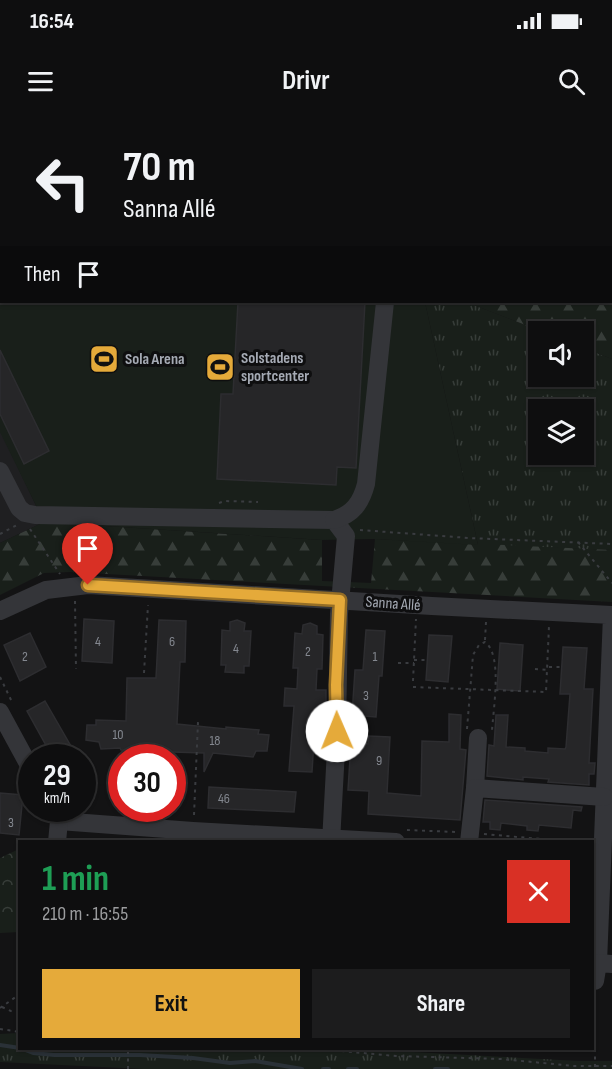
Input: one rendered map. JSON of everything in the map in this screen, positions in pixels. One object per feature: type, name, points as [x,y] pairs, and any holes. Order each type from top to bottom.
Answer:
[{"type":"street","points":[[96,820],[193,831],[331,840],[337,731],[336,685],[340,600],[353,511],[362,498],[366,484],[385,303]]},
{"type":"street","points":[[0,471],[19,508],[25,513],[35,515],[334,520],[353,511]]},
{"type":"street","points":[[334,520],[349,533]]},
{"type":"street","name":"Sanna Allé","points":[[0,611],[46,590],[71,592],[88,585],[612,615]]},
{"type":"street","points":[[594,981],[605,963],[603,797],[612,615]]},
{"type":"street","points":[[0,712],[18,745]]},
{"type":"street","points":[[469,840],[479,739]]},
{"type":"street","points":[[475,788],[603,797]]},
{"type":"street","points":[[56,822],[57,840]]},
{"type":"path","points":[[0,534],[25,522],[71,592],[76,669]]},
{"type":"path","points":[[349,533],[612,544]]},
{"type":"path","points":[[578,542],[612,584]]},
{"type":"path","points":[[144,673],[148,605]]},
{"type":"path","points":[[413,681],[416,619]]},
{"type":"path","points":[[485,642],[486,622]]},
{"type":"path","points":[[413,687],[546,692],[549,626]]},
{"type":"path","points":[[479,739],[469,688],[472,655],[479,645],[485,642]]},
{"type":"path","points":[[479,739],[494,690],[495,657],[490,645],[485,642]]},
{"type":"path","points":[[398,663],[425,660]]},
{"type":"path","points":[[535,669],[561,667]]},
{"type":"path","points":[[193,831],[198,722]]},
{"type":"path","points":[[594,981],[595,1067]]},
{"type":"path","points":[[1,1007],[18,995]]},
{"type":"path","points":[[1,1007],[18,1011]]},
{"type":"path","points":[[0,1029],[18,1032]]},
{"type":"path","points":[[128,1069],[129,1050]]},
{"type":"path","points":[[329,1050],[396,1056],[502,1059],[595,1067],[612,1066]]},
{"type":"shaded area","points":[[0,430],[44,522],[0,543]]},
{"type":"green space","name":"Solstadens sportcenter","points":[[0,303],[425,303],[478,545],[375,539],[322,540],[44,522],[0,432]]},
{"type":"green space","points":[[425,303],[469,303],[528,326],[528,387],[594,387],[594,352],[612,359],[612,550],[478,545]]},
{"type":"green space","points":[[469,303],[612,303],[612,359],[594,352],[594,321],[528,321],[528,326]]},
{"type":"green space","points":[[44,522],[322,540],[322,581],[371,583],[375,539],[612,550],[612,602],[70,572],[44,573],[0,595],[0,543]]},
{"type":"green space","points":[[18,849],[18,932],[0,933],[0,858]]},
{"type":"green space","points":[[18,1033],[18,1050],[376,1050],[612,1061],[612,1069],[144,1069],[0,1062],[0,1034]]},
{"type":"building","points":[[238,303],[365,303],[356,468],[337,467],[336,485],[217,479],[221,394],[233,394]]},
{"type":"building","points":[[0,350],[49,451],[24,464],[0,414]]},
{"type":"building","points":[[84,619],[114,621],[112,663],[82,661]]},
{"type":"building","points":[[159,620],[186,621],[185,662],[180,662],[177,724],[259,730],[258,734],[269,735],[267,751],[256,751],[253,757],[213,753],[204,772],[204,753],[186,752],[186,744],[108,744],[108,749],[101,749],[99,742],[86,740],[87,725],[96,725],[96,720],[126,721],[127,678],[156,678]]},
{"type":"building","points":[[237,620],[245,623],[244,631],[251,631],[249,666],[244,666],[244,673],[225,672],[226,665],[221,665],[222,630],[230,631],[230,622]]},
{"type":"building","points":[[310,623],[317,626],[317,634],[323,635],[322,669],[317,669],[316,690],[326,690],[326,708],[316,708],[312,772],[289,771],[294,706],[284,706],[285,688],[297,689],[298,668],[293,668],[295,633],[302,634],[303,625]]},
{"type":"building","points":[[366,630],[385,631],[376,717],[352,715],[355,670],[363,670]]},
{"type":"building","points":[[30,633],[46,667],[20,681],[4,645]]},
{"type":"building","points":[[429,635],[452,636],[448,682],[426,680]]},
{"type":"building","points":[[500,643],[523,645],[520,691],[497,689]]},
{"type":"building","points":[[563,647],[587,648],[584,689],[593,689],[589,763],[595,763],[594,774],[589,774],[589,785],[548,782],[549,779],[523,777],[523,780],[487,776],[489,745],[494,746],[496,715],[508,715],[506,747],[548,753],[548,748],[565,749],[570,694],[560,694]]},
{"type":"building","points":[[45,701],[70,744],[45,744],[27,711]]},
{"type":"building","points":[[449,714],[461,715],[460,749],[466,750],[460,820],[368,814],[369,791],[348,790],[351,743],[368,744],[369,736],[390,737],[387,793],[421,796],[422,741],[449,742]]},
{"type":"building","points":[[209,787],[296,792],[294,812],[208,808]]},
{"type":"building","points":[[0,793],[18,795],[19,835],[0,833]]},
{"type":"building","points":[[485,800],[582,807],[581,811],[573,810],[571,828],[539,825],[538,831],[527,830],[527,826],[501,823],[500,830],[490,829],[490,822],[483,822]]},
{"type":"waterway","points":[[0,1045],[18,1048]]},
{"type":"waterway","points":[[25,1050],[54,1055],[140,1055],[230,1063],[255,1061],[302,1069]]},
{"type":"waterway","points":[[323,1069],[329,1069]]},
{"type":"waterway","points":[[348,1069],[357,1069]]},
{"type":"waterway","points":[[435,1069],[448,1069]]},
{"type":"place","name":"Sola Arena","points":[[104,359]]},
{"type":"place","name":"Solstadens sportcenter","points":[[220,367]]},
{"type":"route","points":[[88,585],[340,600],[336,685],[337,731]]}]
